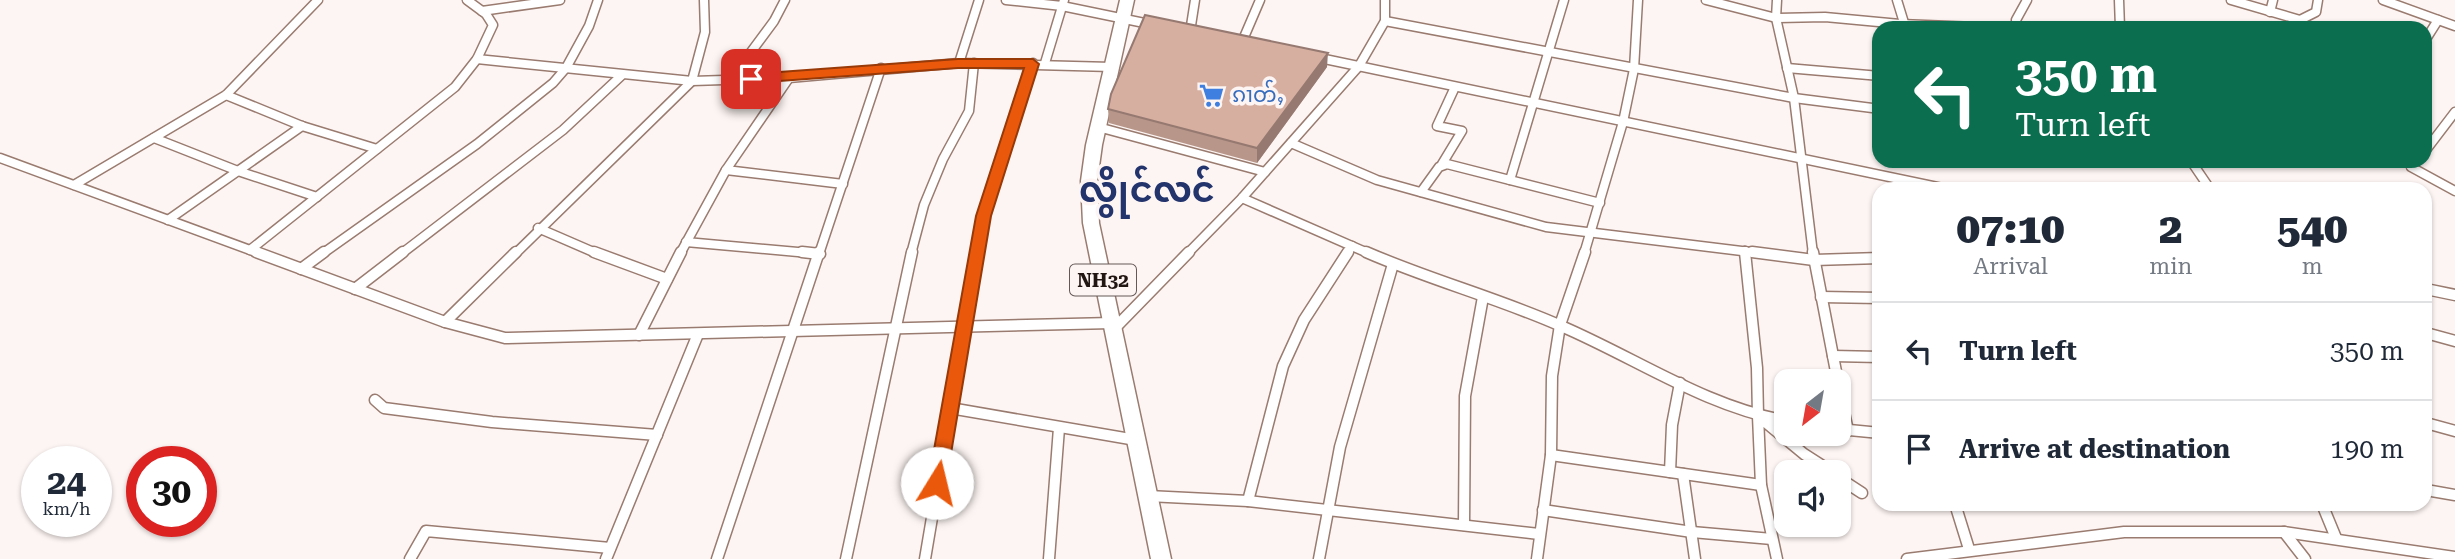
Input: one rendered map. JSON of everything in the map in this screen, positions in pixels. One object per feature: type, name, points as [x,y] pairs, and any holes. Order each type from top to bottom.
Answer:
[{"type":"highway","name":"NH32","points":[[1127,0],[1098,127],[1089,181],[1091,223],[1161,559]]},
{"type":"street","points":[[74,185],[226,95],[318,0]]},
{"type":"street","points":[[250,250],[454,87],[477,60],[493,25],[482,11],[467,0]]},
{"type":"street","points":[[482,11],[560,0]]},
{"type":"street","points":[[301,269],[512,117],[566,68],[589,26],[597,0]]},
{"type":"street","points":[[445,322],[538,228],[692,81],[705,32],[704,0]]},
{"type":"street","points":[[731,79],[774,21],[785,0]]},
{"type":"street","points":[[958,64],[979,0]]},
{"type":"street","points":[[1006,0],[1063,3],[1163,26]]},
{"type":"street","points":[[1190,32],[1195,0]]},
{"type":"street","points":[[1242,42],[1260,0]]},
{"type":"street","points":[[0,158],[445,322],[505,338],[962,326],[1112,327],[1242,198],[1359,66],[1385,22],[1385,0]]},
{"type":"street","points":[[1510,180],[1564,0]]},
{"type":"street","points":[[1537,559],[1551,454],[1552,376],[1560,325],[1592,232],[1623,122],[1634,69],[1638,0]]},
{"type":"street","points":[[1706,0],[1776,18],[1825,17],[1872,22]]},
{"type":"street","points":[[1777,0],[1776,18],[1794,98],[1814,260],[1836,369]]},
{"type":"street","points":[[1897,0],[1903,21]]},
{"type":"street","points":[[2016,21],[2027,0]]},
{"type":"street","points":[[2119,0],[2120,21]]},
{"type":"street","points":[[2231,0],[2300,20],[2316,12],[2318,0]]},
{"type":"street","points":[[2270,12],[2273,0]]},
{"type":"street","points":[[2382,0],[2455,26]]},
{"type":"street","points":[[1045,64],[1063,3]]},
{"type":"street","points":[[2432,30],[2438,20]]},
{"type":"street","points":[[1385,22],[1794,98],[1872,108]]},
{"type":"street","points":[[1176,29],[1203,34]]},
{"type":"street","points":[[1229,40],[1255,45]]},
{"type":"street","points":[[1307,55],[1915,182]]},
{"type":"street","points":[[477,60],[692,81],[789,78],[881,68],[958,64],[1112,67]]},
{"type":"street","points":[[846,559],[909,262],[924,205],[943,159],[969,111],[974,64]]},
{"type":"street","points":[[925,559],[962,326],[983,216],[1033,64]]},
{"type":"street","points":[[717,559],[881,68]]},
{"type":"street","points":[[1787,68],[1872,75]]},
{"type":"street","points":[[355,289],[563,130],[622,75]]},
{"type":"street","points":[[639,335],[726,170],[789,78]]},
{"type":"street","points":[[1422,192],[1462,131],[1437,126],[1455,87]]},
{"type":"street","points":[[226,95],[302,125],[377,149]]},
{"type":"street","points":[[2432,143],[2454,118]]},
{"type":"street","points":[[168,220],[302,125]]},
{"type":"street","points":[[1098,127],[1265,172]]},
{"type":"street","points":[[155,138],[238,171],[317,197]]},
{"type":"street","points":[[1291,142],[1377,180],[1546,227],[1814,260],[1872,258]]},
{"type":"street","points":[[1442,164],[1600,204]]},
{"type":"street","points":[[2413,168],[2455,191]]},
{"type":"street","points":[[726,170],[843,184]]},
{"type":"street","points":[[1242,198],[1393,264],[1560,325],[1680,383],[1758,416],[1774,419]]},
{"type":"street","points":[[538,228],[617,262],[667,279]]},
{"type":"street","points":[[686,242],[820,254]]},
{"type":"street","points":[[1248,501],[1283,366],[1304,320],[1352,246]]},
{"type":"street","points":[[1745,251],[1757,368],[1761,485],[1777,559]]},
{"type":"street","points":[[1320,559],[1326,509],[1361,369],[1393,264]]},
{"type":"street","points":[[2432,290],[2455,295]]},
{"type":"street","points":[[1464,525],[1465,397],[1483,297]]},
{"type":"street","points":[[1821,297],[1872,298]]},
{"type":"street","points":[[606,559],[698,334]]},
{"type":"street","points":[[2432,335],[2455,341]]},
{"type":"street","points":[[1833,356],[1872,357]]},
{"type":"street","points":[[1670,472],[1672,425],[1680,383]]},
{"type":"street","points":[[375,400],[384,408],[492,422],[657,435]]},
{"type":"street","points":[[950,408],[1136,440]]},
{"type":"street","points":[[1758,416],[1813,460]]},
{"type":"street","points":[[2432,425],[2455,431]]},
{"type":"street","points":[[1049,559],[1059,428]]},
{"type":"street","points":[[1852,431],[1872,432]]},
{"type":"street","points":[[1551,454],[1761,485]]},
{"type":"street","points":[[1683,474],[1695,559]]},
{"type":"street","points":[[1851,486],[1862,493]]},
{"type":"street","points":[[2432,491],[2455,495]]},
{"type":"street","points":[[1148,496],[1248,501],[1539,534]]},
{"type":"street","points":[[1543,510],[1692,532],[1772,539]]},
{"type":"street","points":[[1957,511],[1969,549]]},
{"type":"street","points":[[2325,511],[2336,538]]},
{"type":"street","points":[[410,559],[426,531],[610,548]]},
{"type":"street","points":[[1907,559],[1969,549],[2124,532],[2284,532],[2455,557]]},
{"type":"street","points":[[2284,532],[2305,559]]},
{"type":"building","name":"ၵၢတ်ႇ","points":[[1145,15],[1328,53],[1257,148],[1108,109],[1111,94]]},
{"type":"place","name":"ၵၢတ်ႇ","points":[[1212,95]]},
{"type":"district","name":"လွိုင်လင်","points":[[1147,190]]},
{"type":"route","points":[[751,79],[789,78],[881,68],[1033,64],[983,216],[937,483]]}]
